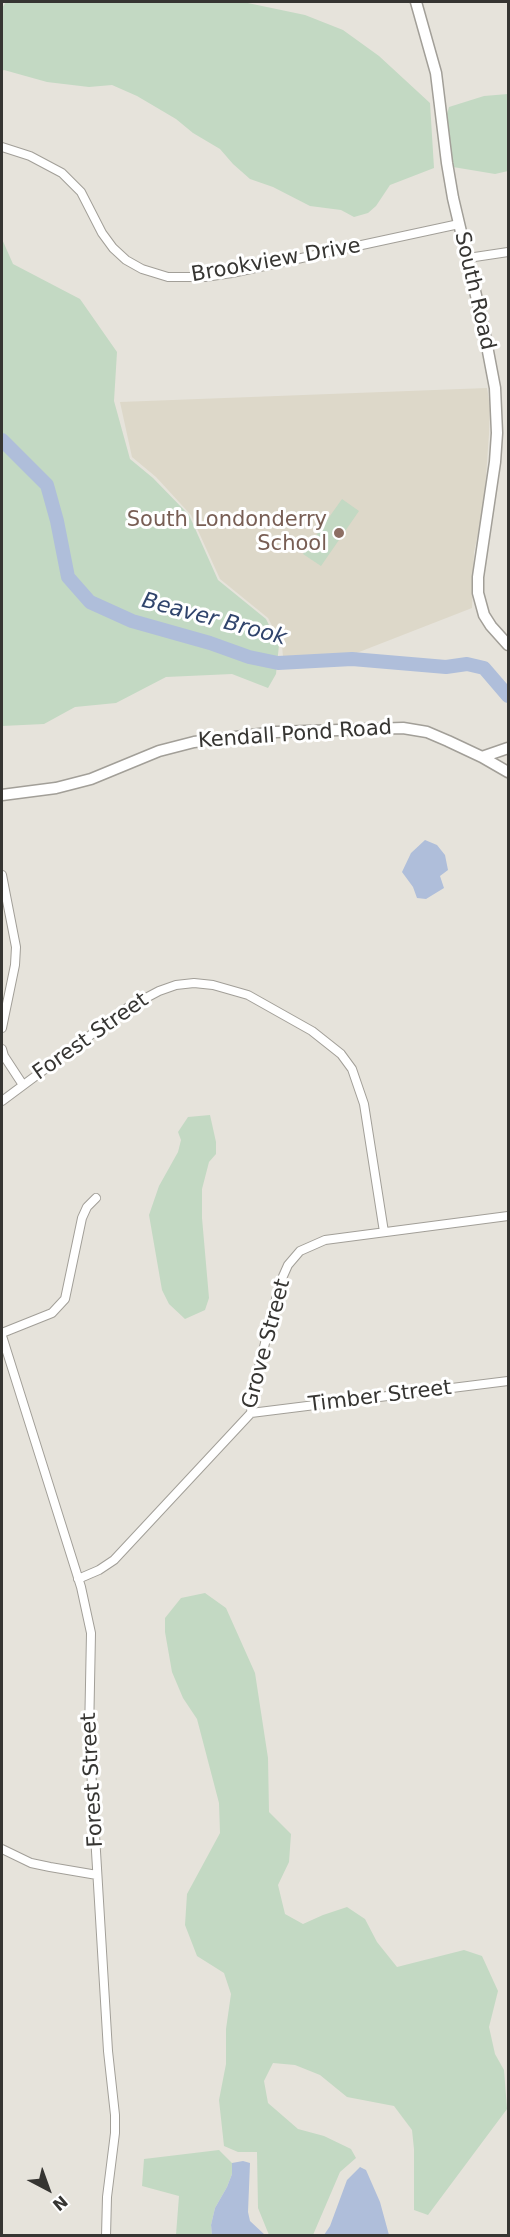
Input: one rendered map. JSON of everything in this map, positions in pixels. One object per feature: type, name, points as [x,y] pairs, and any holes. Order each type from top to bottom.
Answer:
[{"type":"street","name":"South Road","points":[[416,2],[436,74],[447,163],[495,388],[497,433],[493,488],[478,577],[478,593],[484,615],[508,645]]},
{"type":"street","name":"Brookview Drive","points":[[2,147],[30,156],[62,173],[81,192],[102,233],[113,248],[126,260],[142,269],[168,277],[205,278],[459,224]]},
{"type":"street","points":[[468,258],[508,252]]},
{"type":"street","name":"Kendall Pond Road","points":[[2,795],[47,789],[91,778],[159,751],[194,741],[276,732],[403,728],[427,732],[482,757],[508,772]]},
{"type":"street","points":[[482,757],[508,748]]},
{"type":"street","points":[[2,874],[16,947],[15,965],[2,1028]]},
{"type":"street","name":"Forest Street","points":[[2,1101],[127,1008],[159,991],[176,985],[194,983],[222,987],[248,995],[312,1031],[341,1054],[352,1069],[364,1104],[384,1232]]},
{"type":"street","points":[[2,1049],[4,1056],[24,1085]]},
{"type":"street","points":[[2,1335],[52,1313],[65,1299],[82,1218],[87,1207],[96,1197]]},
{"type":"street","name":"Grove Street","points":[[78,1579],[99,1570],[114,1560],[251,1413],[253,1391],[275,1301],[288,1265],[300,1251],[316,1243],[508,1216]]},
{"type":"street","name":"Forest Street","points":[[2,1335],[78,1579],[91,1634],[89,1735],[108,2051],[115,2115],[107,2197],[106,2235]]},
{"type":"street","name":"Timber Street","points":[[251,1413],[508,1381]]},
{"type":"street","points":[[2,1848],[31,1863],[98,1875]]},
{"type":"shaded area","name":"South Londonderry School","points":[[487,388],[490,406],[489,434],[484,505],[474,552],[472,608],[354,654],[283,657],[282,645],[268,618],[220,579],[191,515],[156,477],[132,457],[120,402]]},
{"type":"green space","points":[[6,2],[243,2],[305,15],[343,30],[379,56],[430,103],[434,168],[390,185],[376,206],[368,213],[354,217],[341,210],[310,206],[273,187],[250,179],[220,149],[193,133],[176,119],[137,96],[112,85],[89,87],[47,82],[2,71],[2,8]]},
{"type":"green space","points":[[508,94],[508,171],[495,174],[453,167],[447,114],[449,107],[484,96]]},
{"type":"green space","points":[[2,239],[13,264],[80,299],[117,352],[114,401],[130,459],[153,478],[189,515],[218,580],[266,619],[279,645],[276,674],[268,688],[232,674],[166,677],[116,703],[75,707],[44,724],[2,726]]},
{"type":"green space","points":[[342,499],[359,511],[321,566],[303,554]]},
{"type":"green space","points":[[210,1115],[216,1142],[216,1154],[209,1162],[202,1189],[202,1218],[209,1298],[205,1310],[185,1319],[169,1304],[162,1290],[149,1215],[159,1186],[178,1152],[181,1140],[178,1132],[188,1117]]},
{"type":"green space","points":[[205,1593],[226,1608],[255,1673],[268,1758],[269,1812],[291,1834],[289,1862],[278,1885],[285,1914],[303,1924],[347,1907],[365,1919],[377,1942],[397,1967],[464,1950],[482,1956],[498,1991],[489,2027],[495,2054],[504,2070],[507,2109],[428,2215],[414,2210],[412,2130],[394,2106],[347,2097],[320,2075],[295,2065],[273,2063],[264,2081],[268,2103],[298,2129],[324,2136],[351,2149],[356,2158],[340,2172],[313,2235],[269,2235],[258,2208],[257,2152],[238,2152],[224,2146],[219,2100],[226,2064],[226,2029],[231,1994],[224,1973],[197,1956],[185,1925],[187,1894],[220,1833],[219,1803],[197,1719],[183,1698],[172,1672],[165,1632],[165,1618],[181,1598]]},
{"type":"green space","points":[[219,2150],[232,2163],[232,2174],[215,2208],[211,2225],[212,2235],[176,2235],[179,2196],[142,2186],[144,2159]]},
{"type":"water","points":[[425,840],[437,845],[445,855],[448,870],[440,876],[444,888],[426,899],[417,898],[413,887],[402,872],[411,853]]},
{"type":"water","points":[[243,2161],[250,2163],[248,2212],[250,2221],[265,2235],[212,2235],[211,2225],[215,2208],[232,2174],[232,2163]]},
{"type":"water","points":[[360,2167],[366,2170],[380,2202],[389,2235],[324,2235],[330,2226],[347,2180]]},
{"type":"waterway","name":"Beaver Brook","points":[[2,440],[47,485],[68,577],[90,602],[132,621],[210,643],[249,657],[278,663],[352,659],[446,667],[467,664],[484,668],[508,696]]},
{"type":"place","name":"South Londonderry School","points":[[339,533]]}]
